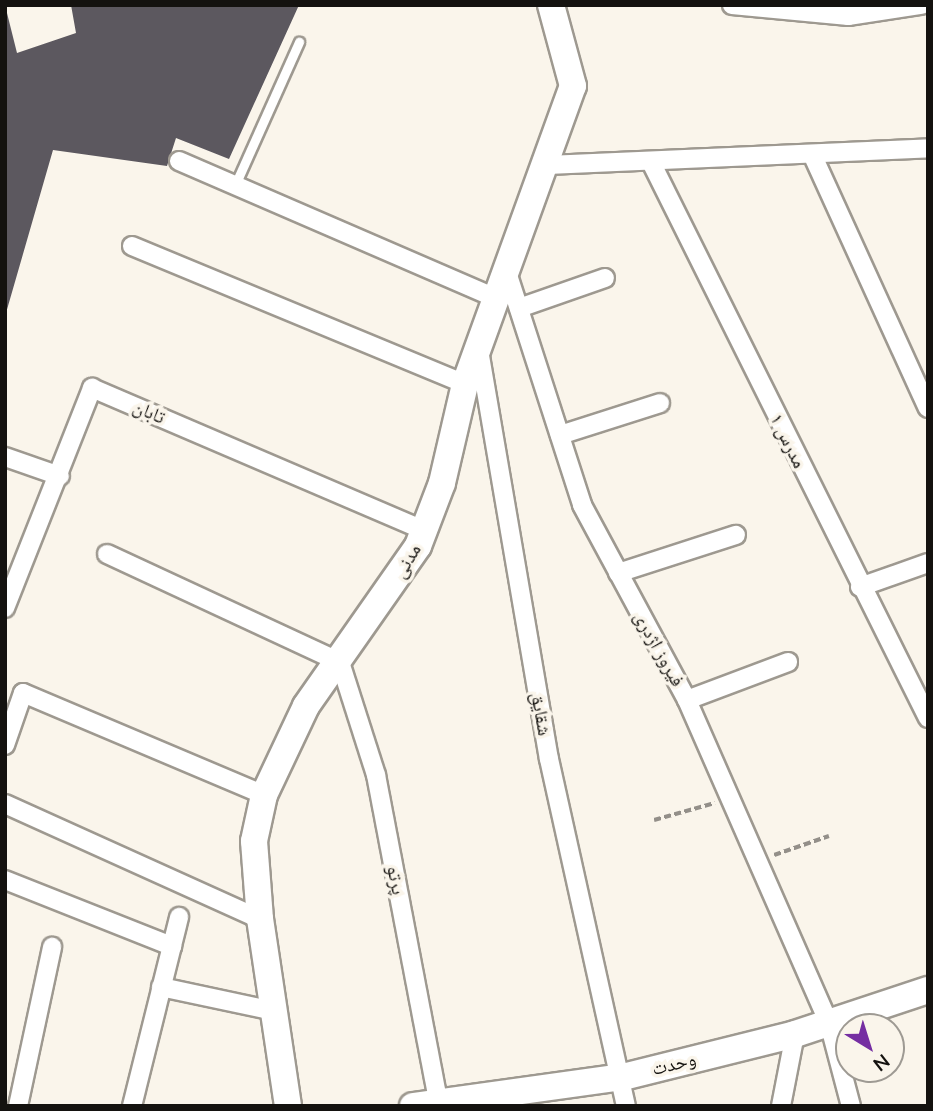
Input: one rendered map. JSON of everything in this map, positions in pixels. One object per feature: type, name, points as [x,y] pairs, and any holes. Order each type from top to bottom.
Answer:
[{"type":"street","name":"مدنی","points":[[288,1106],[260,919],[254,841],[264,794],[306,705],[340,662],[424,530],[442,483],[465,384],[478,346],[507,303],[506,269],[573,86],[551,5]]},
{"type":"street","points":[[732,5],[848,16],[921,5]]},
{"type":"street","points":[[545,165],[928,148]]},
{"type":"street","points":[[812,155],[928,408]]},
{"type":"street","points":[[179,161],[507,303],[606,278]]},
{"type":"street","name":"مدرس ۱","points":[[651,162],[860,587],[923,696],[928,718]]},
{"type":"street","points":[[132,246],[465,384]]},
{"type":"street","name":"فیروز اژدری","points":[[507,303],[559,435],[582,505],[687,701],[830,1023],[851,1106]]},
{"type":"street","name":"شقایق","points":[[478,346],[549,759],[623,1077],[626,1106]]},
{"type":"street","name":"تابان","points":[[5,608],[60,476],[92,388],[424,530]]},
{"type":"street","points":[[559,435],[660,403]]},
{"type":"street","points":[[5,457],[60,476]]},
{"type":"street","points":[[618,573],[736,536]]},
{"type":"street","points":[[107,554],[340,662]]},
{"type":"street","points":[[860,587],[928,563]]},
{"type":"street","name":"پرتو","points":[[340,662],[376,775],[430,1105]]},
{"type":"street","points":[[687,701],[788,662]]},
{"type":"street","points":[[5,745],[23,693],[264,794]]},
{"type":"street","points":[[5,804],[260,919]]},
{"type":"street","points":[[5,880],[172,946]]},
{"type":"street","points":[[132,1106],[179,917]]},
{"type":"street","points":[[18,1106],[52,947]]},
{"type":"street","points":[[161,987],[274,1011]]},
{"type":"street","name":"وحدت","points":[[430,1105],[623,1077],[795,1034],[928,990]]},
{"type":"street","points":[[781,1106],[795,1034]]},
{"type":"lane","points":[[235,185],[299,42]]},
{"type":"path","points":[[654,820],[731,799]]},
{"type":"path","points":[[758,861],[828,836]]},
{"type":"building","points":[[5,5],[17,53],[76,33],[71,5],[299,5],[229,159],[176,138],[167,166],[53,150],[6,313]]}]
